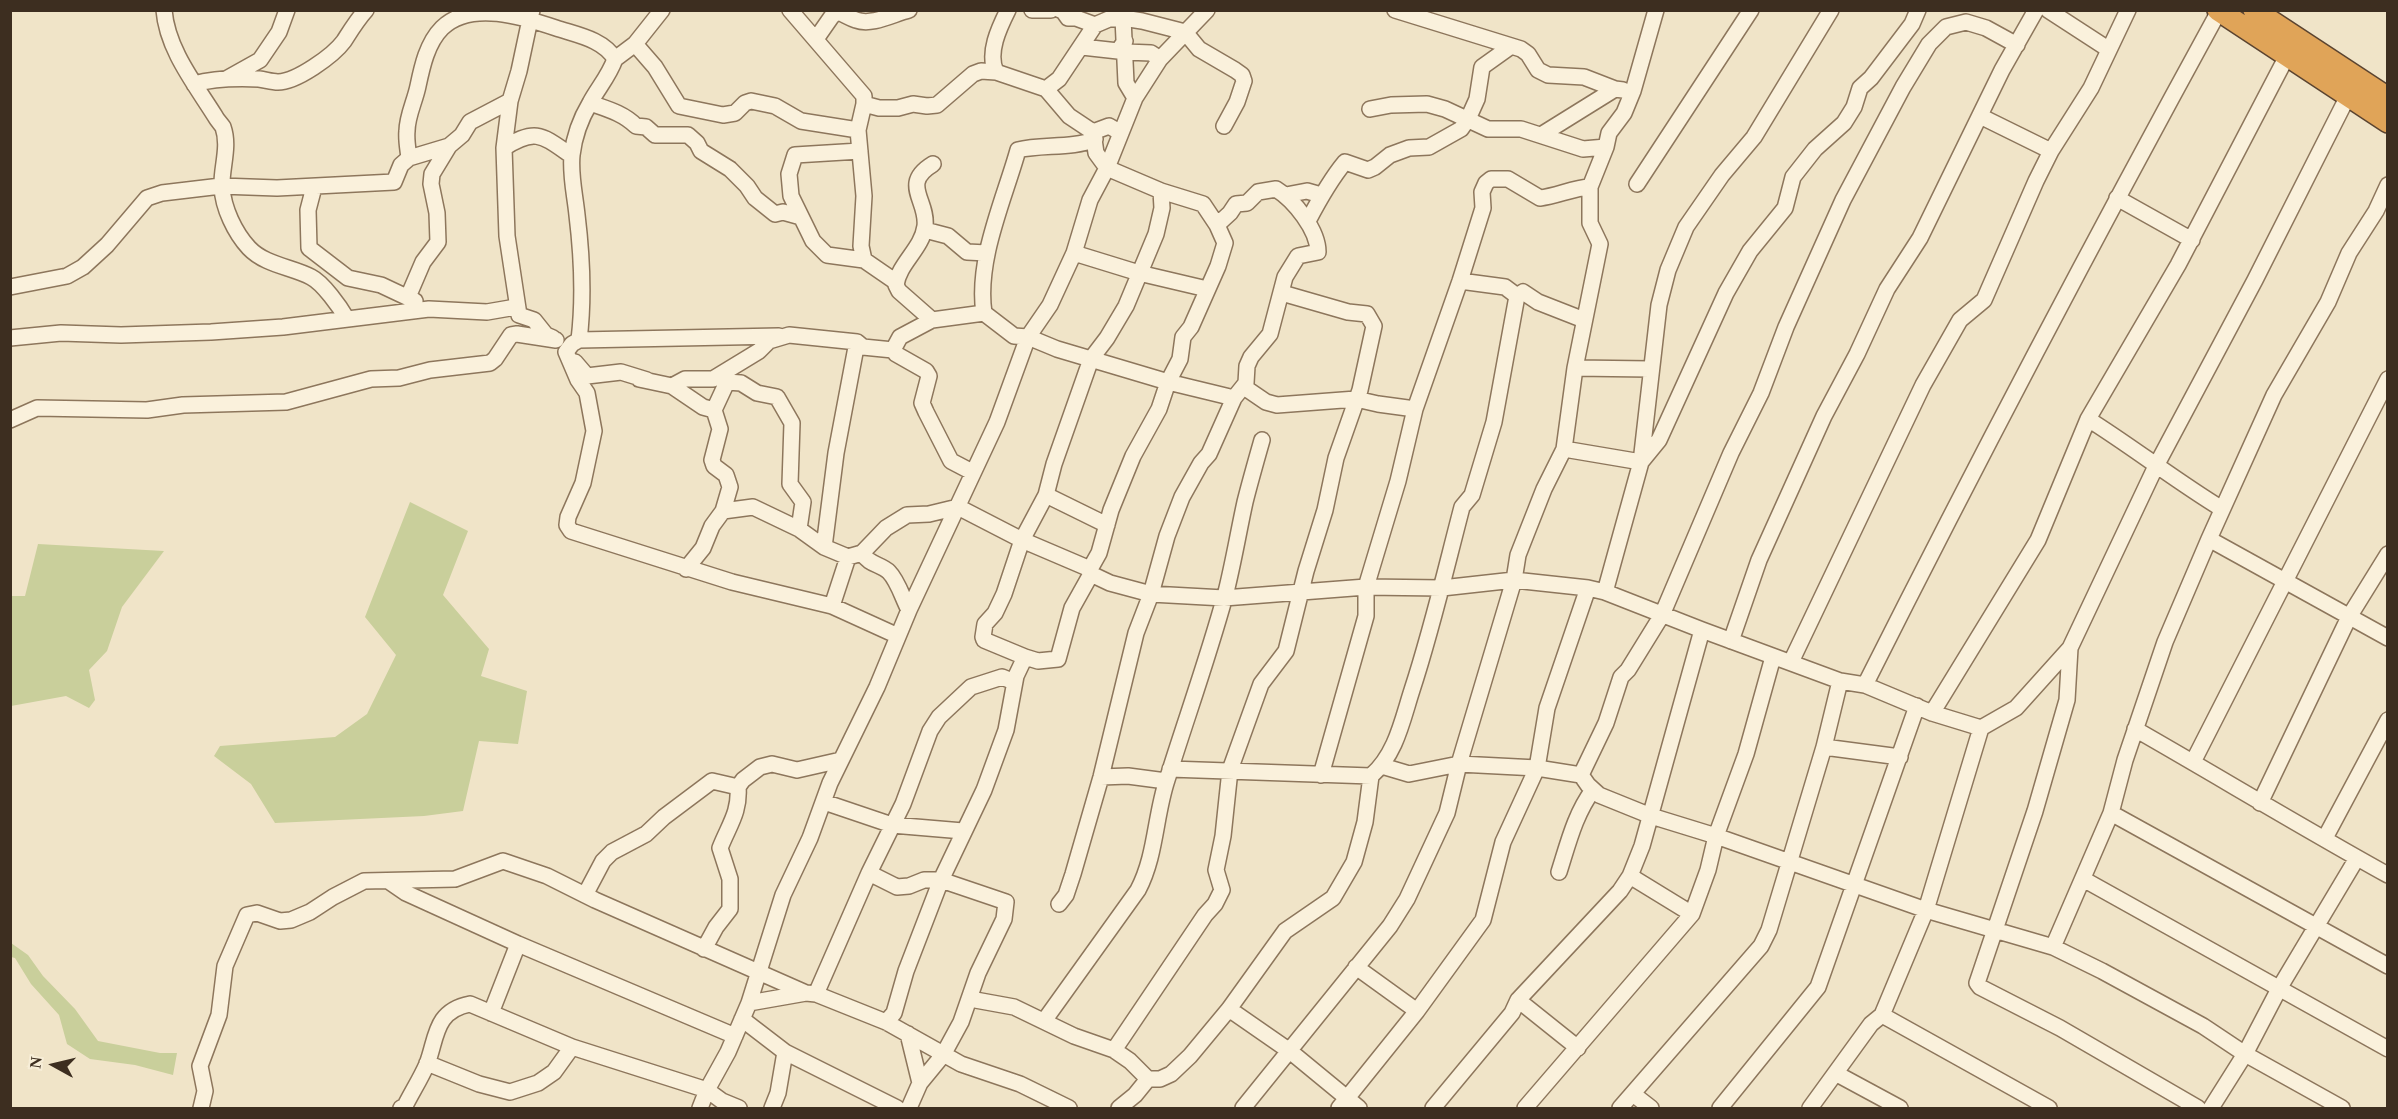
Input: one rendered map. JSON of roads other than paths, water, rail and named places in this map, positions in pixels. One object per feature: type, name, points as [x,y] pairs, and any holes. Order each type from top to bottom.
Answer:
[{"type":"highway","points":[[2218,11],[2388,122]]},
{"type":"highway","points":[[2262,13],[2388,98]]},
{"type":"street","points":[[164,10],[165,28],[194,84],[223,128],[225,161],[221,186],[229,216],[252,251],[271,262],[313,278],[339,307],[346,319]]},
{"type":"street","points":[[226,79],[260,60],[279,32],[287,10]]},
{"type":"street","points":[[194,84],[210,79],[291,81],[324,60],[343,42],[352,26],[366,10]]},
{"type":"street","points":[[579,340],[582,316],[581,261],[572,179],[572,156],[576,134],[590,103],[608,77],[615,59],[635,44],[662,10]]},
{"type":"street","points":[[790,10],[862,92],[864,104],[858,130],[864,196],[861,246],[864,260]]},
{"type":"street","points":[[816,39],[832,16],[838,12],[858,21],[864,21],[888,18],[909,10]]},
{"type":"street","points":[[996,72],[991,62],[999,27],[1008,10]]},
{"type":"street","points":[[1032,10],[1051,10]]},
{"type":"street","points":[[1060,10],[1068,18],[1076,18],[1095,25]]},
{"type":"street","points":[[700,1108],[749,1003],[783,895],[810,838],[830,783],[877,687],[909,610],[997,422],[1028,338],[1050,305],[1074,253],[1090,200],[1107,168],[1135,98],[1160,59],[1207,10]]},
{"type":"street","points":[[1395,10],[1525,51],[1538,70],[1548,75],[1584,77],[1615,89],[1633,91]]},
{"type":"street","points":[[1243,1108],[1291,1052],[1324,1005],[1390,926],[1407,899],[1447,813],[1459,764],[1514,580],[1518,555],[1544,489],[1564,449],[1575,368],[1600,244],[1590,223],[1590,187],[1606,147],[1609,133],[1624,112],[1633,91],[1656,10]]},
{"type":"street","points":[[1637,184],[1750,10]]},
{"type":"street","points":[[1605,592],[1641,462],[1659,305],[1668,270],[1686,227],[1722,175],[1754,137],[1831,10]]},
{"type":"street","points":[[1641,462],[1659,440],[1726,293],[1750,250],[1785,208],[1793,177],[1815,149],[1844,123],[1854,107],[1860,88],[1871,78],[1912,24],[1918,10]]},
{"type":"street","points":[[1731,641],[1759,560],[1824,416],[1857,354],[1887,289],[1920,238],[1980,116],[2036,10]]},
{"type":"street","points":[[2048,10],[2108,49]]},
{"type":"street","points":[[1791,662],[1923,385],[1960,320],[1984,300],[2051,151],[2091,88],[2128,10]]},
{"type":"street","points":[[1865,685],[1977,463],[2218,11]]},
{"type":"street","points":[[409,158],[406,132],[422,64],[442,27],[469,14],[480,12],[530,15],[599,43],[615,59]]},
{"type":"street","points":[[1046,89],[1059,80],[1073,55],[1082,47],[1095,25],[1121,14],[1185,32],[1199,49],[1217,62],[1242,75],[1244,81],[1237,102],[1224,126]]},
{"type":"street","points":[[1121,14],[1126,83],[1135,98]]},
{"type":"street","points":[[530,15],[519,71],[510,101],[504,148],[507,236],[519,315],[534,320],[546,335],[556,340],[582,379],[594,385],[632,379],[647,380],[672,386],[703,407],[714,411]]},
{"type":"street","points":[[1581,775],[1606,723],[1621,677],[1628,670],[1662,615],[1731,453],[1761,393],[1786,327],[1843,200],[1903,87],[1929,44],[1946,27],[1966,22],[1986,28],[2017,45]]},
{"type":"street","points":[[635,44],[656,67],[679,106],[723,115],[735,113],[751,101],[775,106],[801,121],[858,130]]},
{"type":"street","points":[[1082,47],[1118,51],[1125,46]]},
{"type":"street","points":[[1125,46],[1160,59]]},
{"type":"street","points":[[1308,221],[1334,175],[1345,162],[1368,170],[1390,155],[1409,148],[1429,147],[1461,129],[1477,99],[1482,67],[1510,47]]},
{"type":"street","points":[[1932,713],[2038,540],[2088,419],[2192,240],[2288,56]]},
{"type":"street","points":[[864,104],[879,108],[898,108],[913,104],[937,105],[973,74],[981,71],[996,72],[1046,89],[1069,116],[1094,136],[1096,153],[1107,168],[1161,191],[1203,204],[1217,225],[1225,243],[1218,266],[1191,327],[1183,337],[1180,359],[1168,382],[1151,426],[1133,456],[1099,553],[1072,608],[1058,659],[1038,661],[983,637],[985,624],[995,613],[1004,594],[1022,540],[1046,495],[1054,464],[1092,358],[1126,306],[1156,234],[1162,208],[1161,191]]},
{"type":"street","points":[[1541,135],[1615,89]]},
{"type":"street","points":[[1810,1108],[1837,1074],[1871,1024],[1882,1015],[1926,909],[1982,728],[2016,708],[2070,648],[2156,466],[2255,280],[2348,96]]},
{"type":"street","points":[[408,297],[423,262],[438,242],[437,213],[430,184],[432,174],[449,146],[462,135],[470,122],[510,101]]},
{"type":"street","points":[[590,103],[628,118],[636,126],[646,127],[655,135],[688,135],[697,142],[701,151],[730,169],[766,208],[775,213],[783,212],[801,217]]},
{"type":"street","points":[[1370,109],[1391,105],[1426,104],[1444,108],[1488,129],[1521,129],[1583,149],[1606,147]]},
{"type":"street","points":[[1980,116],[2051,151]]},
{"type":"street","points":[[1121,133],[1109,126],[1083,144],[1018,150],[987,253],[982,300],[984,313],[1014,336],[1028,338],[1168,382],[1239,392],[1277,405],[1356,399],[1415,409]]},
{"type":"street","points":[[504,148],[520,137],[531,135],[551,141],[572,156]]},
{"type":"street","points":[[10,287],[67,276],[83,267],[107,245],[147,198],[162,193],[221,186],[314,187],[394,182],[401,165],[409,158],[449,146]]},
{"type":"street","points":[[860,152],[795,155],[789,174],[791,196],[813,241],[827,255],[864,260],[896,282],[899,291],[932,320]]},
{"type":"street","points":[[896,282],[925,230],[926,213],[919,200],[917,180],[922,171],[933,164]]},
{"type":"street","points":[[1321,775],[1366,616],[1366,587],[1398,481],[1415,409],[1460,281],[1483,207],[1482,192],[1486,183],[1491,179],[1508,179],[1540,198],[1590,187]]},
{"type":"street","points":[[2053,947],[2111,813],[2135,729],[2165,642],[2209,539],[2274,394],[2328,302],[2349,253],[2376,211],[2388,185]]},
{"type":"street","points":[[314,187],[308,210],[309,248],[348,278],[381,285],[429,309]]},
{"type":"street","points":[[1059,904],[1069,886],[1101,777],[1136,633],[1151,594],[1174,516],[1201,463],[1209,454],[1239,392],[1246,383],[1247,366],[1251,357],[1270,334],[1285,277],[1298,256],[1318,252],[1318,246],[1308,221],[1286,195],[1276,189],[1258,192],[1247,203],[1236,204],[1217,225]]},
{"type":"street","points":[[1286,195],[1307,191],[1322,195]]},
{"type":"street","points":[[2117,198],[2192,240]]},
{"type":"street","points":[[925,230],[948,236],[968,252],[987,253]]},
{"type":"street","points":[[1074,253],[1139,273],[1207,289]]},
{"type":"street","points":[[1460,281],[1504,287],[1517,296]]},
{"type":"street","points":[[970,999],[1014,1007],[1074,1036],[1114,1050],[1130,1061],[1148,1079],[1160,1079],[1171,1074],[1190,1056],[1229,1009],[1285,931],[1333,898],[1349,872],[1365,822],[1377,771],[1394,746],[1432,628],[1462,507],[1472,495],[1494,422],[1517,296],[1523,292],[1538,302],[1584,320]]},
{"type":"street","points":[[1114,1050],[1205,915],[1215,904],[1222,890],[1216,870],[1223,836],[1230,770],[1261,684],[1286,651],[1325,510],[1336,458],[1356,399],[1374,326],[1367,314],[1348,312],[1282,293]]},
{"type":"street","points":[[10,338],[61,333],[121,335],[212,332],[283,327],[429,309],[487,312],[516,307]]},
{"type":"street","points":[[893,350],[900,337],[932,320],[984,313]]},
{"type":"street","points":[[10,420],[37,408],[147,410],[183,405],[286,402],[371,379],[399,378],[430,370],[490,363],[511,335],[556,340]]},
{"type":"street","points":[[898,636],[832,606],[686,568],[571,531],[567,525],[568,517],[583,483],[594,431],[587,393],[568,358],[572,344],[579,340],[789,335],[857,342],[863,347],[893,350],[896,354],[926,370],[929,376],[922,403],[926,412],[951,461],[972,472]]},
{"type":"street","points":[[672,386],[685,379],[713,379],[779,336]]},
{"type":"street","points":[[824,547],[836,453],[857,342]]},
{"type":"street","points":[[1575,368],[1650,369]]},
{"type":"street","points":[[2193,762],[2318,512],[2388,379]]},
{"type":"street","points":[[686,568],[703,548],[712,526],[723,511],[730,487],[726,475],[714,466],[712,460],[720,429],[714,411],[727,382],[741,383],[757,393],[777,397],[793,428],[790,484],[802,502],[799,529]]},
{"type":"street","points":[[2088,419],[2222,510]]},
{"type":"street","points":[[1044,1021],[1141,885],[1150,861],[1168,775],[1224,598],[1245,502],[1262,440]]},
{"type":"street","points":[[1564,449],[1641,462]]},
{"type":"street","points":[[1046,495],[1107,525]]},
{"type":"street","points":[[723,511],[753,507],[799,529],[824,547],[855,555],[888,571],[909,610]]},
{"type":"street","points":[[832,606],[855,555],[886,528],[907,515],[929,514],[958,507],[1110,583],[1151,594],[1224,598],[1301,594],[1366,587],[1442,588],[1514,580],[1588,588],[1605,592],[1840,681],[1865,685],[1932,713],[1982,728]]},
{"type":"street","points":[[2209,539],[2388,638]]},
{"type":"street","points":[[2260,803],[2349,617],[2388,554]]},
{"type":"street","points":[[1229,1009],[1291,1052],[1349,1105],[1483,920],[1503,842],[1537,768],[1547,708],[1588,588]]},
{"type":"street","points":[[1433,1108],[1512,1013],[1518,1000],[1620,891],[1630,876],[1651,816],[1702,630]]},
{"type":"street","points":[[2070,648],[2067,700],[2038,800],[1977,983],[1980,987],[2060,1028],[2198,1108]]},
{"type":"street","points":[[886,1022],[894,1013],[906,971],[941,880],[984,790],[1003,738],[1014,682],[1025,657]]},
{"type":"street","points":[[1525,1108],[1692,914],[1708,870],[1716,836],[1746,754],[1773,657]]},
{"type":"street","points":[[811,994],[903,804],[930,731],[939,717],[970,687],[1002,677],[1014,682]]},
{"type":"street","points":[[1620,1108],[1761,946],[1769,930],[1824,747],[1840,681]]},
{"type":"street","points":[[1720,1108],[1818,987],[1917,706]]},
{"type":"street","points":[[2325,838],[2388,720]]},
{"type":"street","points":[[2135,729],[2388,875]]},
{"type":"street","points":[[1824,747],[1900,757]]},
{"type":"street","points":[[704,950],[716,927],[730,909],[730,879],[720,848],[735,816],[739,802],[738,787],[743,780],[760,767],[772,764],[798,770],[841,760]]},
{"type":"street","points":[[1101,777],[1230,770],[1321,775],[1377,771],[1409,774],[1459,764],[1537,768],[1581,775],[1599,795],[1651,816],[1716,836],[1926,909],[2053,947],[2203,1026],[2245,1054],[2342,1108]]},
{"type":"street","points":[[585,895],[603,861],[612,852],[646,834],[664,817],[712,781],[738,787]]},
{"type":"street","points":[[1558,872],[1584,802],[1593,790]]},
{"type":"street","points":[[824,802],[892,825],[963,831]]},
{"type":"street","points":[[2111,813],[2388,966]]},
{"type":"street","points":[[2211,1108],[2245,1054],[2280,987],[2357,858]]},
{"type":"street","points":[[201,1108],[205,1091],[200,1066],[219,1015],[225,966],[249,914],[257,913],[280,921],[291,920],[310,912],[363,881],[455,879],[503,861],[546,876],[704,950],[886,1022],[943,1055],[992,1076],[1020,1084],[1069,1108]]},
{"type":"street","points":[[869,873],[897,887],[909,886],[924,880],[941,880],[1006,902],[1004,919],[978,973],[961,1022],[943,1055],[920,1083],[909,1108]]},
{"type":"street","points":[[1630,876],[1692,914]]},
{"type":"street","points":[[2083,879],[2388,1048]]},
{"type":"street","points":[[390,882],[406,893],[518,944],[735,1036]]},
{"type":"street","points":[[491,1013],[518,944]]},
{"type":"street","points":[[1356,967],[1417,1011]]},
{"type":"street","points":[[749,1003],[811,994]]},
{"type":"street","points":[[1518,1000],[1578,1048]]},
{"type":"street","points":[[401,1108],[405,1106],[427,1063],[435,1031],[445,1017],[463,1005],[470,1004],[572,1047],[707,1090],[722,1101],[739,1108]]},
{"type":"street","points":[[1882,1015],[2049,1108]]},
{"type":"street","points":[[742,1019],[785,1052],[897,1108]]},
{"type":"street","points":[[908,1034],[920,1083]]},
{"type":"street","points":[[427,1063],[479,1084],[510,1092],[538,1083],[554,1072],[572,1047]]},
{"type":"street","points":[[772,1108],[778,1093],[785,1052]]},
{"type":"street","points":[[1837,1074],[1900,1108]]},
{"type":"street","points":[[1119,1108],[1135,1095],[1148,1079]]},
{"type":"street","points":[[1633,1094],[1651,1108]]}]
